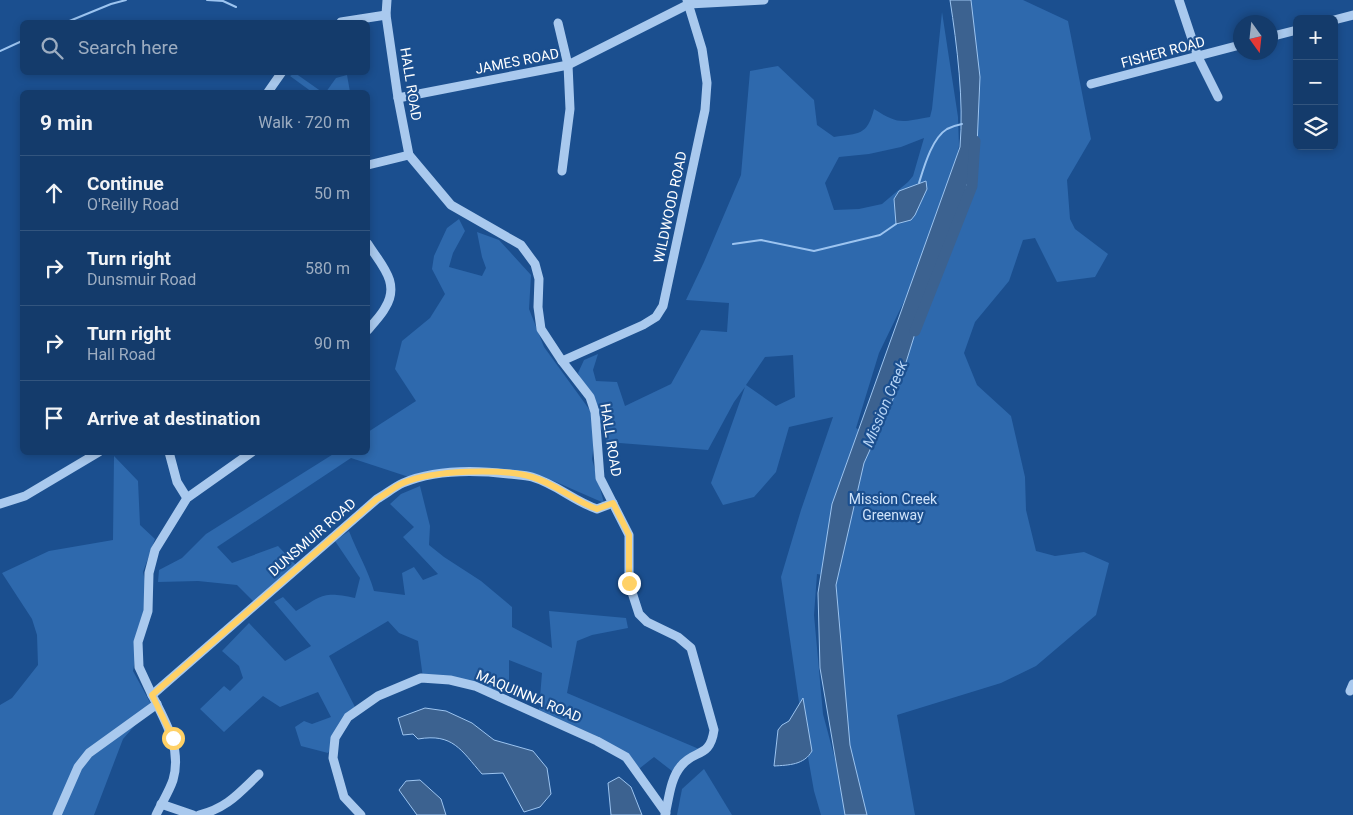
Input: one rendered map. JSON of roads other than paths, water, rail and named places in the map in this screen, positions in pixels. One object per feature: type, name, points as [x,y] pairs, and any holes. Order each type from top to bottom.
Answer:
[{"type":"street","name":"HALL ROAD","points":[[387,0],[386,15],[398,98],[409,155],[452,205],[521,246],[535,264],[539,279],[538,307],[542,329],[562,361],[590,397],[595,412],[600,478],[629,535],[629,583],[639,614],[648,622],[678,637],[690,648],[714,730],[713,741],[706,750],[682,764],[674,776],[665,814]]},
{"type":"street","points":[[688,2],[764,0]]},
{"type":"street","points":[[1179,0],[1198,57],[1218,97]]},
{"type":"street","name":"JAMES ROAD","points":[[398,98],[568,65],[688,2]]},
{"type":"street","name":"WILDWOOD ROAD","points":[[562,361],[643,325],[656,317],[663,306],[705,110],[707,83],[703,58],[688,2]]},
{"type":"street","points":[[353,20],[386,15]]},
{"type":"street","points":[[1338,19],[1353,15]]},
{"type":"street","points":[[558,23],[568,65],[570,110],[562,170]]},
{"type":"street","points":[[1278,35],[1293,31]]},
{"type":"street","name":"FISHER ROAD","points":[[1092,84],[1233,47]]},
{"type":"street","points":[[269,90],[280,75]]},
{"type":"street","points":[[370,165],[409,155]]},
{"type":"street","points":[[370,247],[389,277],[392,290],[386,308],[370,328]]},
{"type":"street","points":[[0,504],[25,496],[94,455]]},
{"type":"street","points":[[170,455],[177,482],[186,498]]},
{"type":"street","points":[[156,815],[173,780],[176,758],[173,738],[139,667],[138,642],[148,611],[150,573],[155,550],[186,498],[248,455]]},
{"type":"street","name":"DUNSMUIR ROAD","points":[[152,695],[377,499],[402,483],[426,475],[455,472],[493,472],[531,476],[597,509],[613,503]]},
{"type":"street","name":"MAQUINNA ROAD","points":[[361,815],[344,797],[333,758],[335,738],[348,717],[378,696],[421,678],[450,680],[475,686],[597,741],[626,757],[665,814]]},
{"type":"street","points":[[56,815],[78,766],[89,753],[157,704]]},
{"type":"street","points":[[198,815],[214,811],[232,800],[259,774]]},
{"type":"street","points":[[161,804],[193,815]]},
{"type":"water","name":"Mission Creek","points":[[950,0],[971,0],[980,77],[977,146],[960,213],[932,279],[898,388],[864,463],[836,585],[850,745],[867,815],[845,815],[820,668],[818,593],[832,504],[960,147],[960,92]]},
{"type":"water","points":[[926,181],[927,189],[915,215],[911,220],[896,224],[894,199],[899,191]]},
{"type":"water","points":[[803,698],[812,751],[809,756],[800,762],[791,765],[774,766],[778,730],[789,721]]},
{"type":"water","points":[[425,708],[446,711],[472,723],[494,740],[533,751],[547,768],[551,794],[540,807],[524,812],[503,773],[482,774],[462,751],[448,741],[430,738],[418,739],[413,734],[403,735],[398,718]]},
{"type":"water","points":[[619,777],[631,787],[642,815],[611,815],[608,783]]},
{"type":"water","points":[[420,780],[441,799],[446,815],[417,815],[399,790],[406,781]]},
{"type":"waterway","points":[[72,20],[126,0]]},
{"type":"waterway","points":[[207,0],[223,1],[236,7]]},
{"type":"waterway","points":[[0,51],[20,42]]},
{"type":"waterway","points":[[919,183],[929,153],[937,139],[947,129],[962,124]]},
{"type":"waterway","name":"Mission Creek","points":[[915,331],[972,186],[975,141]]},
{"type":"waterway","points":[[733,244],[761,240],[814,251],[880,235],[896,224]]},
{"type":"park label","name":"Mission Creek Greenway","points":[[893,508]]}]
